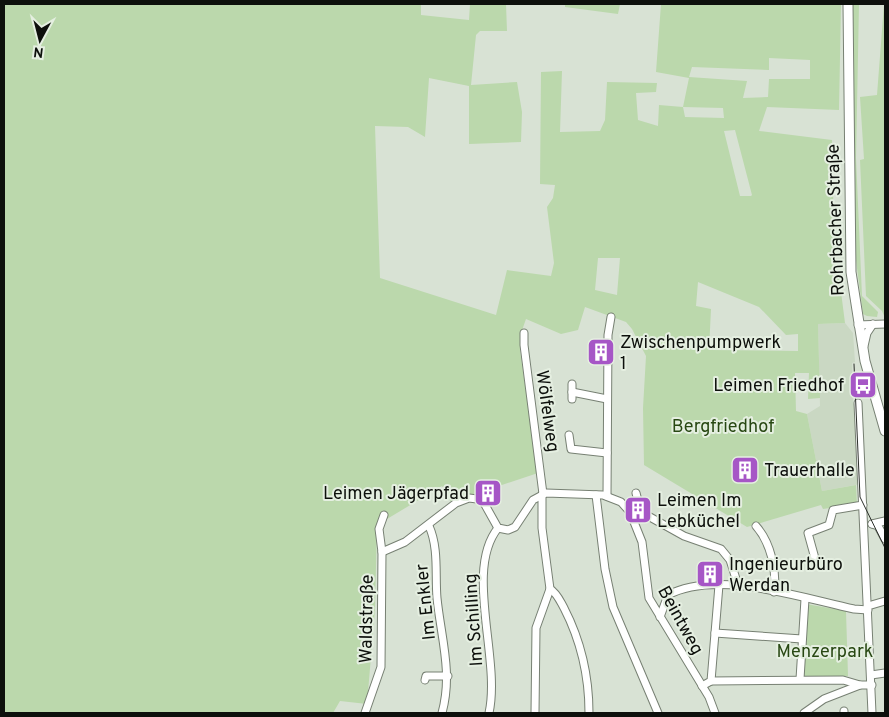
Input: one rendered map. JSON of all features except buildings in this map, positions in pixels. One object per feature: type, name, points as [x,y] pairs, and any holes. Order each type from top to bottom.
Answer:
[{"type":"main road","name":"Rohrbacher Straße","points":[[848,4],[849,234],[858,325],[885,431]]},
{"type":"street","points":[[607,496],[608,332],[611,317]]},
{"type":"street","points":[[863,350],[867,333],[873,324]]},
{"type":"street","points":[[858,325],[885,324]]},
{"type":"street","name":"Wölfelweg","points":[[524,333],[543,494],[542,528],[550,589]]},
{"type":"street","points":[[572,384],[572,396],[607,399]]},
{"type":"street","points":[[858,402],[862,505],[868,524],[868,608],[872,713]]},
{"type":"street","points":[[570,435],[571,451],[607,453]]},
{"type":"street","points":[[636,493],[641,512],[689,538],[722,550],[730,560],[738,585]]},
{"type":"street","points":[[382,552],[405,542],[456,503],[472,498],[484,503],[498,528],[508,530],[517,526],[532,502],[543,494]]},
{"type":"street","name":"Beintweg","points":[[543,494],[596,494],[607,496],[621,502],[630,512],[644,550],[647,593],[712,701],[715,713]]},
{"type":"street","points":[[596,494],[613,607],[658,713]]},
{"type":"street","points":[[816,562],[808,533],[830,525],[833,510],[862,505]]},
{"type":"street","name":"Waldstraße","points":[[365,713],[381,666],[382,552],[379,528],[384,515]]},
{"type":"street","points":[[868,524],[885,521]]},
{"type":"street","points":[[868,524],[878,526],[885,539]]},
{"type":"street","name":"Im Enkler","points":[[428,526],[434,545],[437,600],[448,676],[442,713]]},
{"type":"street","points":[[756,526],[765,540],[771,555],[775,582],[774,592]]},
{"type":"street","name":"Im Schilling","points":[[490,713],[492,687],[483,578],[488,546],[498,528]]},
{"type":"street","points":[[660,617],[666,599],[670,594],[699,585],[738,585],[854,609],[868,608],[885,601]]},
{"type":"street","points":[[711,681],[719,585]]},
{"type":"street","points":[[535,713],[536,628],[550,589],[557,595],[568,616],[581,649],[587,674],[589,713]]},
{"type":"street","points":[[800,679],[805,599]]},
{"type":"street","points":[[715,633],[802,639]]},
{"type":"street","points":[[871,675],[885,673]]},
{"type":"street","points":[[425,676],[448,676]]},
{"type":"street","points":[[702,686],[711,681],[800,679],[847,680],[860,686]]},
{"type":"street","points":[[804,713],[824,699],[860,686],[872,685]]},
{"type":"shaded area","points":[[845,323],[853,333],[855,362],[852,363],[853,404],[860,401],[866,483],[822,491],[807,414],[820,406],[818,324]]},
{"type":"green space","name":"Bergfriedhof","points":[[4,4],[421,4],[421,15],[469,20],[470,4],[506,4],[507,31],[480,31],[476,35],[471,85],[517,82],[522,112],[521,142],[469,144],[469,86],[429,78],[425,137],[408,127],[375,126],[380,278],[496,315],[507,270],[551,276],[554,263],[547,207],[553,198],[555,185],[540,184],[541,72],[562,71],[560,132],[600,131],[605,120],[607,82],[657,83],[656,92],[636,93],[638,120],[658,126],[659,105],[683,107],[689,78],[656,72],[661,4],[841,4],[839,110],[767,107],[759,131],[832,140],[834,237],[845,323],[818,324],[820,398],[808,399],[809,373],[795,373],[796,411],[807,414],[822,491],[856,485],[857,504],[823,509],[821,505],[747,527],[644,465],[643,408],[646,356],[632,329],[626,322],[585,307],[578,330],[561,334],[526,319],[520,336],[520,351],[538,473],[451,502],[442,486],[377,525],[375,609],[367,704],[340,701],[333,713],[4,713]],"holes":[[[769,58],[810,60],[810,79],[769,79],[768,97],[743,98],[747,81],[689,77],[692,67],[769,70]],[[683,107],[723,108],[724,118],[685,117]],[[735,130],[751,196],[740,196],[724,131]],[[598,258],[620,258],[617,295],[595,290]],[[698,282],[759,307],[786,335],[798,334],[798,351],[709,350],[711,309],[696,306]]]},
{"type":"green space","points":[[565,4],[620,4],[618,14],[565,7]]},
{"type":"green space","points":[[853,4],[859,4],[856,158],[862,296],[878,312],[877,317],[863,314],[854,245]]},
{"type":"green space","points":[[884,4],[885,318],[882,311],[866,296],[860,160],[864,159],[860,97],[877,95]]},
{"type":"green space","name":"Menzerpark","points":[[806,604],[846,611],[848,676],[802,677]]},
{"type":"tram line","points":[[854,364],[860,497],[885,548]]},
{"type":"place","name":"Zwischenpumpwerk 1","points":[[601,352]]},
{"type":"place","name":"Leimen Friedhof","points":[[863,385]]},
{"type":"place","name":"Trauerhalle","points":[[745,470]]},
{"type":"place","name":"Leimen Jägerpfad","points":[[488,493]]},
{"type":"place","name":"Leimen Im Lebküchel","points":[[638,510]]},
{"type":"place","name":"Ingenieurbüro Werdan","points":[[710,574]]}]
